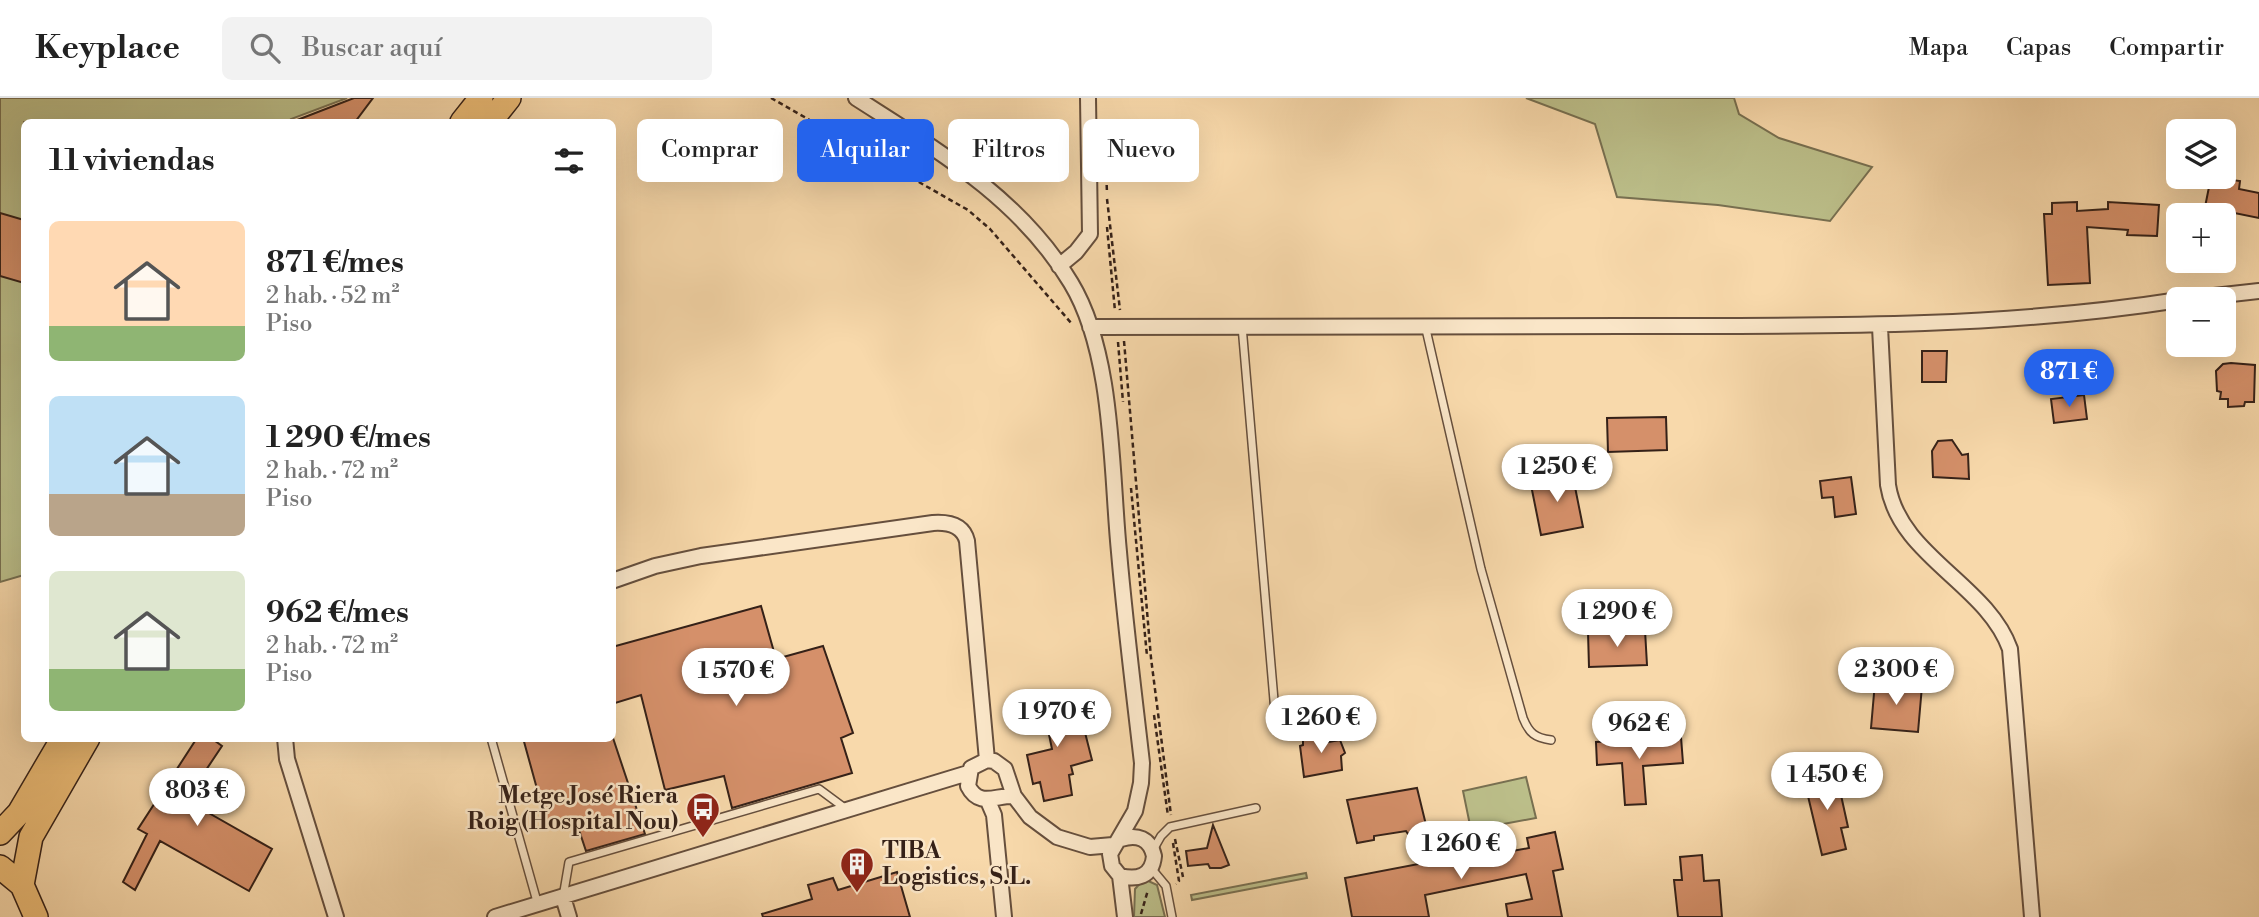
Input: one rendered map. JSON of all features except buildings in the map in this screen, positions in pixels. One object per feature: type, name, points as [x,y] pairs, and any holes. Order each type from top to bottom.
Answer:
[{"type":"main road","points":[[464,119],[481,98]]},
{"type":"main road","points":[[492,119],[509,98]]},
{"type":"main road","points":[[0,833],[19,813],[61,742]]},
{"type":"main road","points":[[22,885],[32,838],[86,742]]},
{"type":"main road","points":[[0,867],[22,885],[36,917]]},
{"type":"street","points":[[856,98],[966,169],[1017,214],[1071,283],[1090,327],[1103,386],[1142,763],[1142,783],[1135,811],[1115,848]]},
{"type":"street","points":[[1059,266],[1076,252],[1090,233],[1088,98]]},
{"type":"street","points":[[2236,294],[2259,291]]},
{"type":"street","points":[[1090,327],[1241,324],[1880,327],[2035,317],[2166,302]]},
{"type":"street","points":[[1880,327],[1888,485],[1894,510],[1906,528],[1995,620],[2010,649],[2032,917]]},
{"type":"street","points":[[616,580],[655,566],[701,556],[933,523],[958,527],[967,541],[987,760]]},
{"type":"street","points":[[285,742],[287,759],[336,917]]},
{"type":"street","points":[[495,917],[968,774],[975,764],[987,760],[994,761],[1005,769],[1002,795],[994,816],[1004,917]]},
{"type":"street","points":[[968,774],[970,790]]},
{"type":"street","points":[[947,779],[970,790],[976,797],[1002,795],[1058,837],[1090,847],[1115,848],[1138,836]]},
{"type":"street","points":[[1135,811],[1138,836]]},
{"type":"street","points":[[1127,877],[1141,877],[1151,868],[1153,851],[1145,839],[1138,836]]},
{"type":"street","points":[[1115,848],[1127,877],[1125,917]]},
{"type":"street","points":[[564,897],[569,917]]},
{"type":"lane","points":[[1241,324],[1275,712]]},
{"type":"lane","points":[[1425,325],[1480,569],[1507,665],[1528,731],[1538,738],[1551,740]]},
{"type":"lane","points":[[492,742],[538,905]]},
{"type":"lane","points":[[564,897],[569,862],[819,789],[847,810]]},
{"type":"lane","points":[[1153,851],[1161,836],[1171,827],[1256,808]]},
{"type":"lane","points":[[1151,868],[1164,883],[1172,917]]},
{"type":"path","points":[[771,98],[968,210],[990,229],[1047,298],[1069,318],[1073,327]]},
{"type":"path","points":[[1104,182],[1150,687],[1179,881],[1167,892]]},
{"type":"path","points":[[1107,199],[1151,658],[1171,827],[1183,877]]},
{"type":"path","points":[[1103,386],[1122,381]]},
{"type":"path","points":[[1140,917],[1149,885],[1164,883]]},
{"type":"green space","points":[[0,98],[347,98],[291,119],[21,119],[21,576],[0,582]]},
{"type":"green space","points":[[1526,98],[1734,98],[1739,114],[1779,138],[1872,167],[1830,221],[1718,205],[1617,197],[1595,124]]},
{"type":"green space","points":[[1526,777],[1536,818],[1471,830],[1463,791]]},
{"type":"green space","points":[[1306,873],[1307,878],[1192,900],[1191,895]]},
{"type":"green space","points":[[1144,879],[1157,885],[1165,917],[1134,917],[1135,889]]},
{"type":"place","name":"Metge José Riera Roig (Hospital Nou)","points":[[703,839]]},
{"type":"place","name":"TIBA Logistics, S.L.","points":[[857,894]]}]
